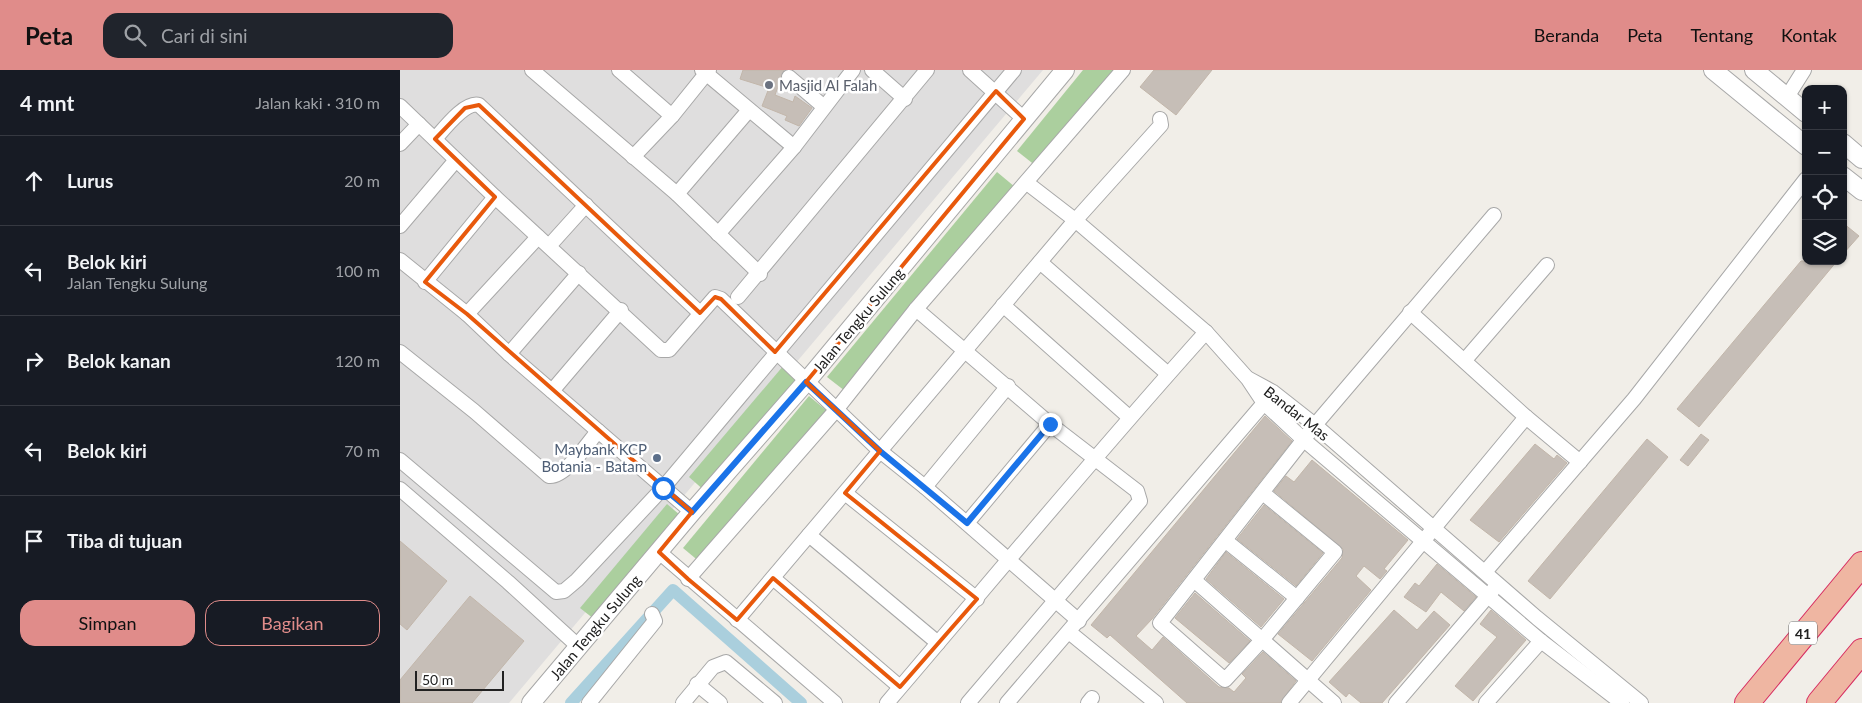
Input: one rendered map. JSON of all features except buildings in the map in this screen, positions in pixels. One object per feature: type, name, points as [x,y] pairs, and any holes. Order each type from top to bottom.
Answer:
[{"type":"highway","name":"41","points":[[1747,703],[1862,564]]},
{"type":"highway","points":[[1819,703],[1862,651]]},
{"type":"street","points":[[532,70],[677,194],[760,274]]},
{"type":"street","points":[[619,70],[672,116]]},
{"type":"street","points":[[718,234],[794,147],[823,106],[853,70]]},
{"type":"street","points":[[872,70],[905,99]]},
{"type":"street","points":[[738,297],[760,274],[927,70]]},
{"type":"street","points":[[970,70],[996,91],[1024,119]]},
{"type":"street","points":[[400,460],[556,592],[564,591],[577,580],[663,488],[775,352],[1014,70]]},
{"type":"street","name":"Jalan Tengku Sulung","points":[[531,703],[692,512],[806,382],[1065,70]]},
{"type":"street","points":[[688,579],[836,410],[916,309],[1123,70]]},
{"type":"street","points":[[1713,70],[1732,78],[1802,142]]},
{"type":"street","points":[[1754,70],[1802,110]]},
{"type":"street","points":[[1787,97],[1804,70]]},
{"type":"street","points":[[633,157],[672,116],[706,71],[794,147]]},
{"type":"street","points":[[789,77],[823,106]]},
{"type":"street","points":[[435,139],[466,108],[473,104],[479,105],[700,313]]},
{"type":"street","points":[[400,106],[495,198],[662,350],[669,350],[715,297],[721,299],[880,451],[967,523],[1079,621]]},
{"type":"street","points":[[677,194],[749,110]]},
{"type":"street","points":[[737,620],[1040,262],[1161,125],[1160,118]]},
{"type":"street","points":[[400,144],[419,124]]},
{"type":"street","points":[[1847,146],[1862,159]]},
{"type":"street","points":[[400,226],[456,160]]},
{"type":"street","points":[[1847,179],[1862,191]]},
{"type":"street","name":"Bandar Mas","points":[[1027,183],[1076,220],[1206,332],[1248,379],[1268,397],[1304,440],[1541,641],[1622,703]]},
{"type":"street","points":[[1485,572],[1634,399],[1802,184]]},
{"type":"street","points":[[425,282],[495,198]]},
{"type":"street","points":[[468,314],[543,241],[586,205]]},
{"type":"street","points":[[1264,494],[1335,551],[1262,640],[1225,680],[1160,625],[1264,494],[1315,425],[1494,215]]},
{"type":"street","points":[[400,260],[425,282],[468,314],[509,354],[692,512]]},
{"type":"street","points":[[1040,262],[1168,374]]},
{"type":"street","points":[[1465,360],[1547,265]]},
{"type":"street","points":[[509,354],[579,273]]},
{"type":"street","points":[[1004,305],[1129,417]]},
{"type":"street","points":[[916,309],[1050,424],[1137,491],[1140,501],[968,703]]},
{"type":"street","points":[[552,391],[620,310]]},
{"type":"street","points":[[1410,312],[1526,417],[1580,462]]},
{"type":"street","points":[[887,703],[978,599],[1094,457],[1206,332]]},
{"type":"street","points":[[400,352],[474,411],[549,476],[558,476],[567,468],[598,431]]},
{"type":"street","points":[[924,487],[1008,386]]},
{"type":"street","points":[[1007,703],[1079,621],[1268,397]]},
{"type":"street","name":"Bandar Mas","points":[[1268,397],[1315,425],[1537,618],[1641,703]]},
{"type":"street","points":[[1289,703],[1526,417]]},
{"type":"street","points":[[967,523],[1050,424]]},
{"type":"street","points":[[400,489],[508,582],[578,646]]},
{"type":"street","points":[[845,493],[978,599]]},
{"type":"street","points":[[809,535],[938,643]]},
{"type":"street","points":[[1226,541],[1297,598]]},
{"type":"street","points":[[659,552],[688,579],[835,703]]},
{"type":"street","points":[[773,578],[900,687]]},
{"type":"street","points":[[1194,580],[1334,703]]},
{"type":"street","points":[[1396,703],[1499,584]]},
{"type":"street","points":[[589,703],[655,622],[652,614]]},
{"type":"street","points":[[1069,632],[1156,703]]},
{"type":"street","points":[[1486,703],[1541,641]]},
{"type":"street","points":[[682,703],[713,667],[726,662],[776,703]]},
{"type":"street","points":[[697,684],[720,703]]},
{"type":"highlighted area","points":[[996,91],[1024,119],[806,382],[880,451],[845,493],[977,599],[900,687],[773,578],[737,620],[688,579],[659,552],[692,512],[467,314],[425,282],[495,197],[435,139],[465,108],[479,105],[700,313],[715,297],[721,299],[775,352]]},
{"type":"shaded area","points":[[400,70],[1043,70],[509,703],[400,703]]},
{"type":"green space","points":[[1083,70],[1115,70],[1036,166],[1017,151]]},
{"type":"green space","points":[[997,172],[1015,187],[845,391],[827,377]]},
{"type":"green space","points":[[784,365],[801,378],[706,492],[689,477]]},
{"type":"green space","points":[[809,396],[827,411],[701,563],[683,548]]},
{"type":"green space","points":[[667,504],[680,515],[594,619],[580,608]]},
{"type":"waterway","points":[[571,703],[673,590],[801,703]]},
{"type":"place","name":"Masjid Al Falah","points":[[769,85]]},
{"type":"place","name":"Maybank KCP Botania - Batam","points":[[657,458]]},
{"type":"route","points":[[663,488],[692,512],[806,382],[880,451],[967,523],[1050,424]]}]
